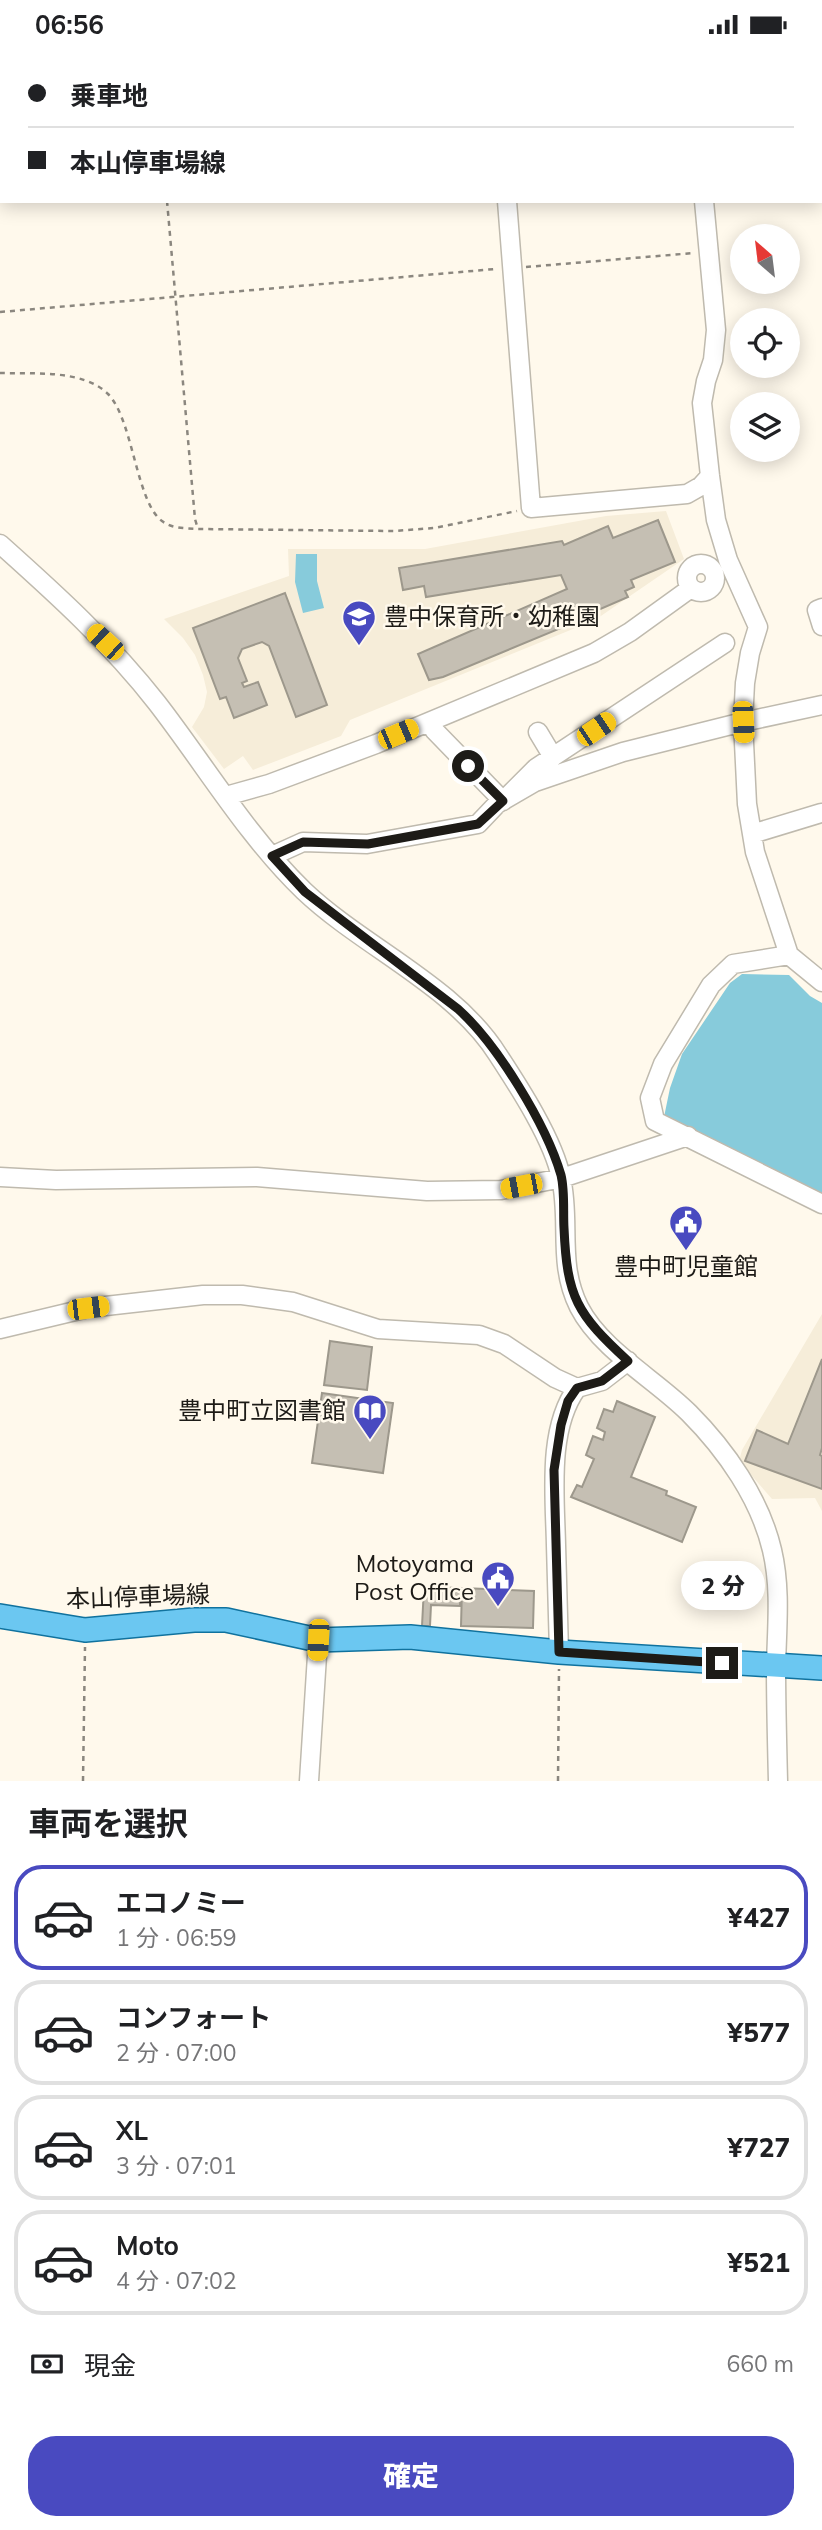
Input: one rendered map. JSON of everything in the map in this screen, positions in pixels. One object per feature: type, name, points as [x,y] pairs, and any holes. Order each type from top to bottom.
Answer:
[{"type":"main road","name":"本山停車場線","points":[[0,1616],[85,1630],[194,1620],[226,1620],[318,1640],[410,1637],[559,1652],[822,1668]]},
{"type":"street","points":[[506,203],[531,508],[687,493],[701,486],[710,476]]},
{"type":"street","points":[[704,203],[716,346],[702,403],[710,476],[716,520],[728,560],[758,627],[745,683],[743,722],[747,804],[755,852],[789,955],[822,982]]},
{"type":"street","points":[[0,544],[105,642],[155,701],[272,856],[305,892],[441,995],[474,1024],[496,1051],[542,1131],[562,1178],[565,1263],[579,1307],[595,1330],[688,1412],[720,1447],[762,1518],[773,1551],[778,1592],[778,1781]]},
{"type":"street","points":[[226,796],[269,784],[376,744],[594,653],[631,632],[691,588]]},
{"type":"street","points":[[822,608],[817,610],[822,626]]},
{"type":"street","points":[[272,856],[303,842],[368,844],[478,824],[536,768],[725,643]]},
{"type":"street","points":[[503,801],[535,782],[623,751],[822,705]]},
{"type":"street","points":[[434,730],[503,801]]},
{"type":"street","points":[[538,732],[553,757]]},
{"type":"street","points":[[752,834],[821,813]]},
{"type":"street","points":[[789,955],[733,964],[711,985],[663,1064],[650,1098],[655,1122],[822,1204]]},
{"type":"street","points":[[0,1177],[55,1180],[257,1177],[427,1191],[501,1190],[562,1178],[688,1136]]},
{"type":"street","points":[[0,1329],[88,1308],[203,1294],[242,1295],[293,1302],[378,1329],[479,1335],[505,1345],[555,1378],[577,1388]]},
{"type":"street","points":[[559,1652],[554,1470],[561,1425],[568,1401],[577,1388],[602,1381],[628,1361]]},
{"type":"street","points":[[309,1781],[318,1640]]},
{"type":"path","points":[[167,203],[198,529]]},
{"type":"path","points":[[0,311],[710,252]]},
{"type":"path","points":[[0,373],[60,374],[88,382],[108,394],[120,415],[150,503],[160,520],[172,526],[198,529],[394,531],[434,528],[531,508]]},
{"type":"path","points":[[83,1781],[85,1630]]},
{"type":"path","points":[[558,1781],[559,1652]]},
{"type":"shaded area","name":"豊中保育所・幼稚園","points":[[666,511],[684,559],[595,620],[350,720],[341,736],[253,770],[243,756],[224,769],[192,727],[204,707],[207,692],[203,675],[195,655],[164,619],[289,576],[288,549],[425,549],[606,516]]},
{"type":"shaded area","points":[[822,1314],[822,1511],[815,1498],[772,1499],[739,1461],[742,1450]]},
{"type":"water","points":[[296,554],[317,554],[317,581],[324,608],[303,613],[295,582]]},
{"type":"water","points":[[742,974],[789,975],[810,996],[822,1003],[822,1201],[664,1117],[670,1088],[682,1054],[730,983]]},
{"type":"building","points":[[658,520],[675,562],[631,580],[634,587],[625,591],[628,597],[591,613],[593,619],[576,626],[575,622],[443,677],[429,680],[418,654],[567,589],[561,575],[426,597],[424,586],[403,590],[399,568],[562,541],[564,545],[608,526],[613,538]]},
{"type":"building","points":[[285,593],[327,705],[296,717],[269,646],[262,642],[242,649],[238,658],[247,681],[242,683],[244,687],[258,682],[267,705],[234,718],[226,697],[220,699],[193,628]]},
{"type":"building","points":[[330,1341],[372,1347],[367,1390],[324,1385]]},
{"type":"building","points":[[822,1359],[822,1489],[745,1461],[757,1430],[788,1444]]},
{"type":"building","points":[[322,1393],[393,1403],[383,1473],[312,1463]]},
{"type":"building","points":[[617,1401],[655,1417],[631,1477],[667,1491],[666,1495],[696,1507],[682,1542],[571,1497],[577,1485],[582,1487],[594,1459],[586,1455],[593,1436],[603,1440],[605,1432],[597,1428],[604,1409],[613,1412]]},
{"type":"building","points":[[424,1587],[461,1588],[460,1606],[431,1605],[430,1626],[422,1626]]},
{"type":"building","points":[[462,1588],[534,1591],[533,1628],[461,1626]]},
{"type":"place","name":"豊中保育所・幼稚園","points":[[359,647]]},
{"type":"place","name":"豊中町児童館","points":[[686,1252]]},
{"type":"place","name":"豊中町立図書館","points":[[370,1441]]},
{"type":"place","name":"Motoyama Post Office","points":[[498,1608]]},
{"type":"route","points":[[468,766],[503,801],[478,824],[368,844],[303,842],[272,856],[305,892],[339,920],[458,1009],[496,1051],[542,1131],[562,1178],[565,1263],[579,1307],[595,1330],[628,1361],[602,1381],[577,1388],[568,1401],[561,1425],[554,1470],[559,1652],[722,1663]]}]
